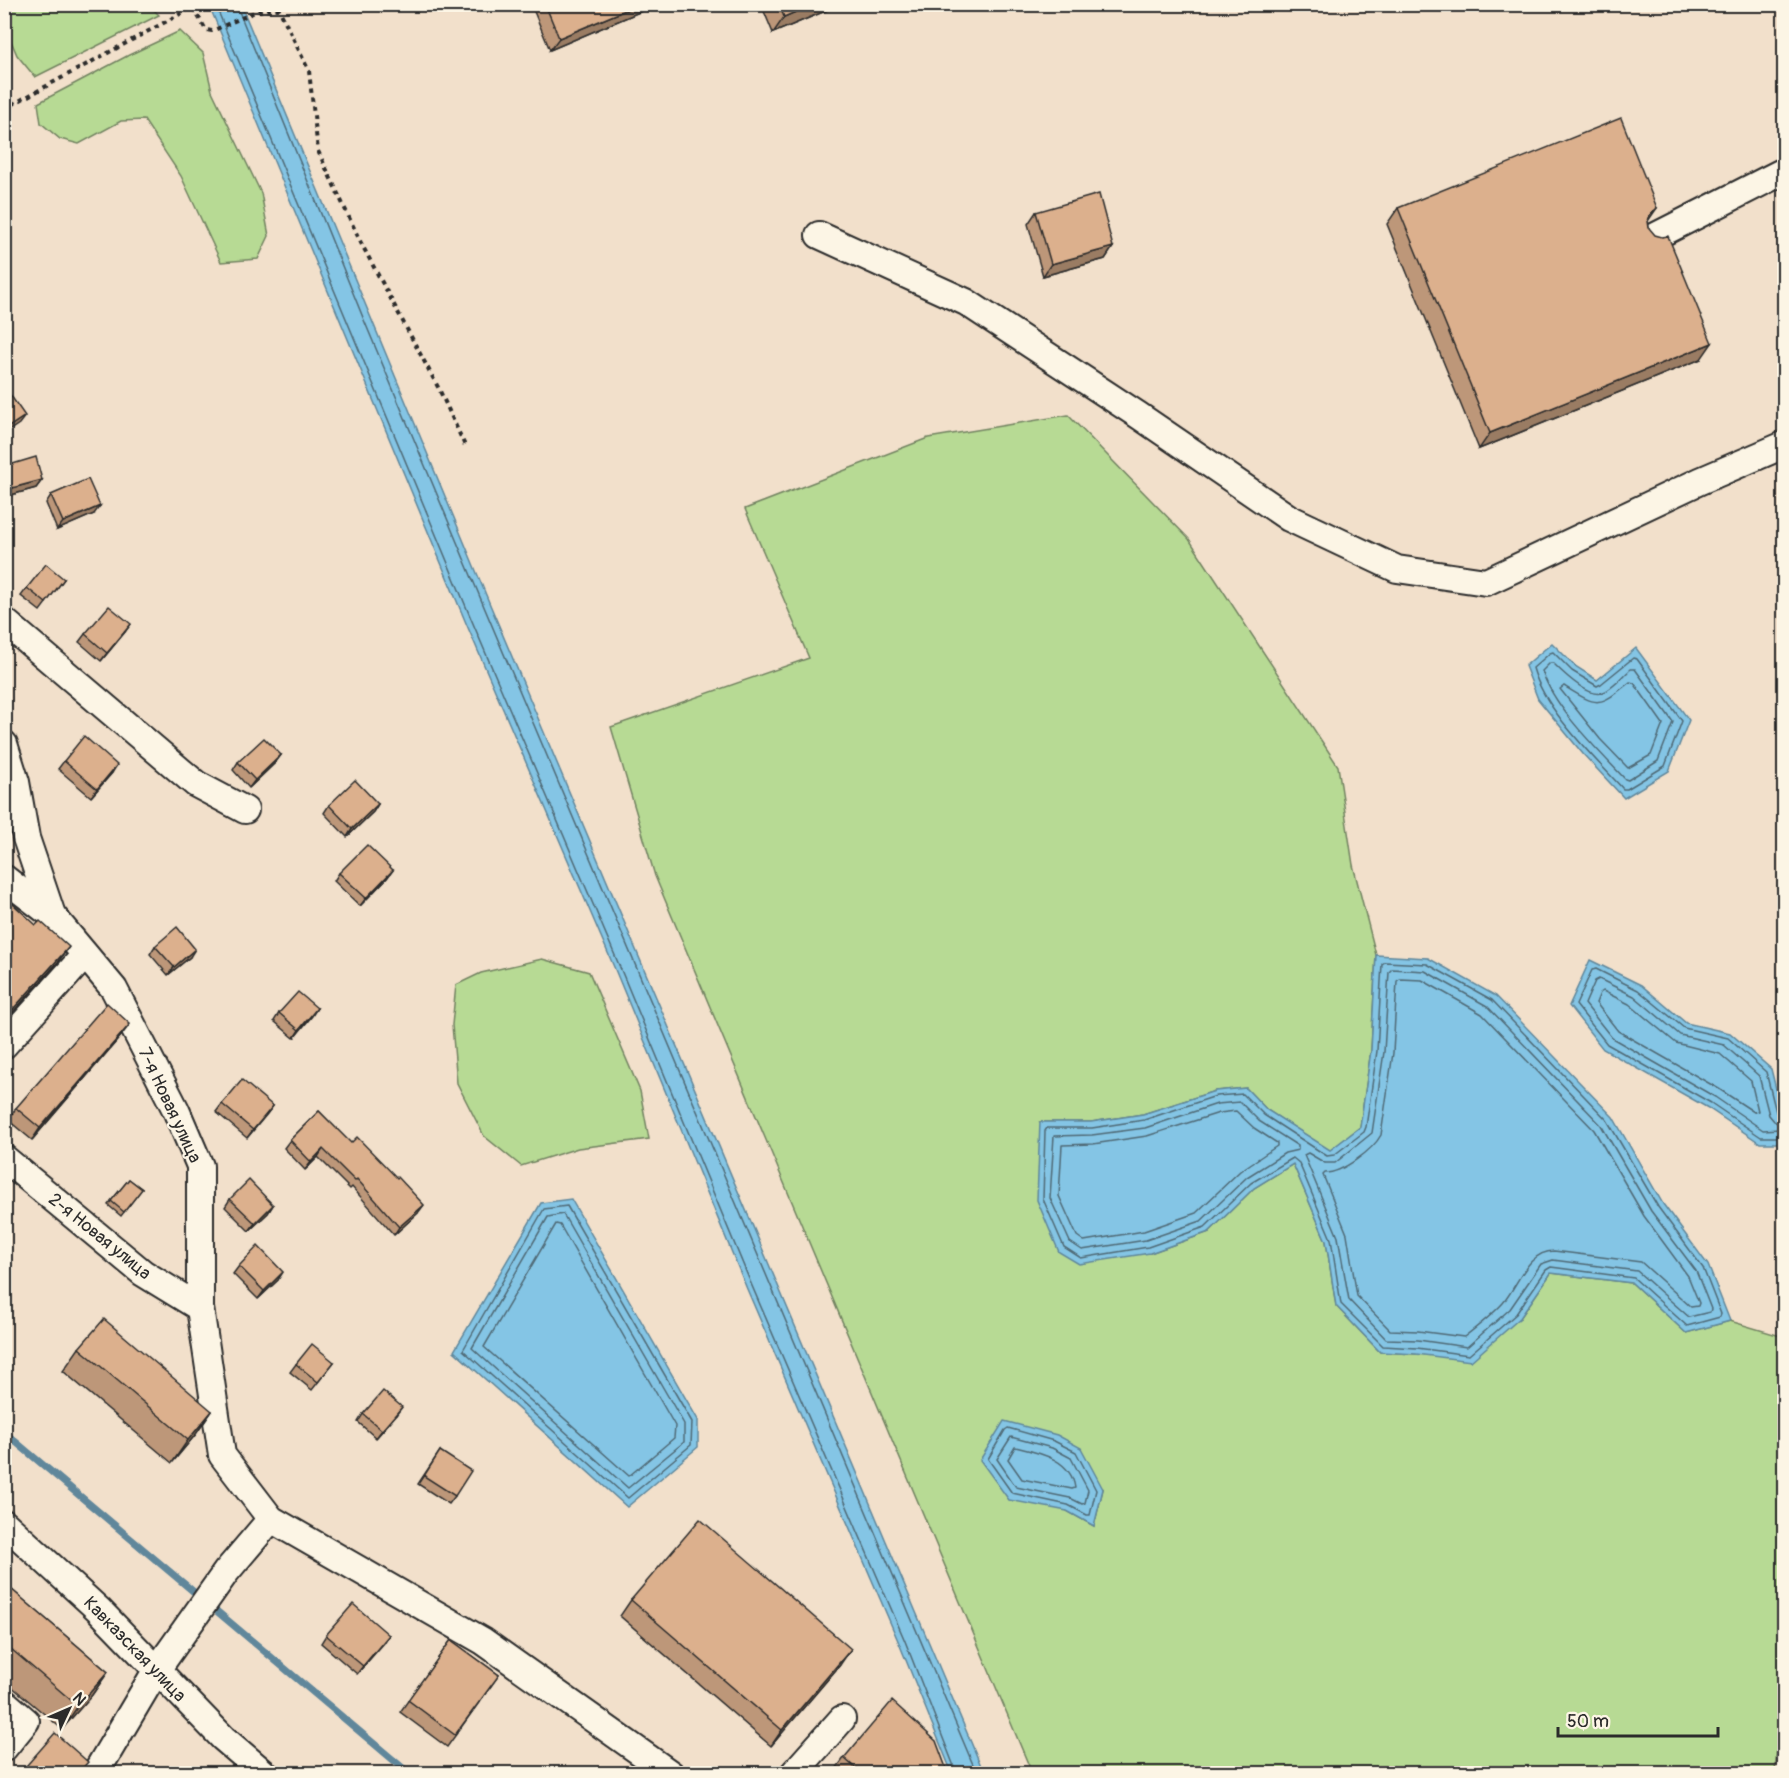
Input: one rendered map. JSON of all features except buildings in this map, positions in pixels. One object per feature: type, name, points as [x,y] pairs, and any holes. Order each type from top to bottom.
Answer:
[{"type":"street","points":[[1652,238],[1785,171]]},
{"type":"street","points":[[819,235],[966,302],[1289,518],[1397,569],[1486,582],[1700,481],[1785,445]]},
{"type":"street","points":[[4,621],[196,784],[245,810]]},
{"type":"street","name":"7-я Новая улица","points":[[4,744],[16,782],[26,838],[52,915],[114,989],[176,1110],[200,1166],[200,1308],[222,1455],[271,1519]]},
{"type":"street","points":[[4,878],[52,915]]},
{"type":"street","points":[[4,1045],[85,955]]},
{"type":"street","name":"2-я Новая улица","points":[[4,1158],[143,1273],[200,1308]]},
{"type":"street","points":[[188,1399],[215,1408]]},
{"type":"street","points":[[95,1773],[156,1671],[226,1572],[271,1519],[483,1641],[671,1773]]},
{"type":"street","name":"Кавказская улица","points":[[4,1523],[99,1610],[223,1738],[265,1773]]},
{"type":"street","points":[[4,1702],[26,1721],[4,1748]]},
{"type":"street","points":[[793,1773],[843,1719]]},
{"type":"path","points":[[4,109],[193,7],[206,30],[212,31],[257,11],[279,9],[309,71],[318,151],[361,243],[439,389],[466,448]]},
{"type":"green space","points":[[4,5],[149,5],[159,15],[35,77],[17,55],[5,27]]},
{"type":"green space","points":[[180,31],[203,53],[212,91],[261,193],[269,236],[258,259],[221,262],[181,176],[144,120],[121,121],[79,144],[60,139],[41,123],[38,103]]},
{"type":"green space","points":[[1068,415],[1189,539],[1338,766],[1353,865],[1376,955],[1371,1050],[1360,1127],[1330,1151],[1267,1110],[1246,1088],[1215,1091],[1143,1114],[1091,1122],[1040,1122],[1150,1253],[1209,1232],[1254,1188],[1293,1164],[1326,1241],[1336,1306],[1380,1352],[1416,1354],[1520,1318],[1551,1273],[1632,1283],[1686,1333],[1730,1321],[1784,1337],[1784,1662],[1775,1773],[1032,1773],[655,876],[611,727],[809,658],[745,509],[928,438]],"holes":[[[1103,1489],[1094,1526],[1067,1511]]]},
{"type":"green space","points":[[542,959],[589,972],[640,1091],[649,1139],[578,1148],[521,1166],[484,1136],[457,1083],[452,1025],[456,985],[481,973]]},
{"type":"water","points":[[209,5],[241,5],[491,607],[984,1773],[952,1773],[899,1643],[747,1289],[614,967],[466,623]]},
{"type":"water","points":[[1552,643],[1575,666],[1597,680],[1636,648],[1689,720],[1669,771],[1624,798],[1583,754],[1538,699],[1525,666]]},
{"type":"water","points":[[1376,955],[1428,958],[1496,996],[1613,1117],[1663,1204],[1708,1265],[1730,1321],[1686,1333],[1632,1283],[1551,1273],[1520,1318],[1471,1361],[1380,1352],[1336,1306],[1326,1241],[1293,1164],[1254,1188],[1209,1232],[1150,1253],[1079,1264],[1059,1252],[1037,1200],[1040,1122],[1091,1122],[1143,1114],[1215,1091],[1246,1088],[1267,1110],[1330,1150],[1360,1127],[1371,1050]]},
{"type":"water","points":[[1590,960],[1641,985],[1686,1023],[1730,1033],[1771,1069],[1784,1121],[1784,1143],[1760,1143],[1708,1108],[1603,1049],[1569,1006]]},
{"type":"water","points":[[571,1199],[698,1420],[698,1447],[627,1507],[454,1351],[541,1203]]},
{"type":"water","points":[[1004,1421],[1057,1435],[1081,1448],[1103,1489],[1094,1526],[1067,1511],[1009,1500],[980,1460]]},
{"type":"waterway","points":[[4,1432],[410,1774]]}]
